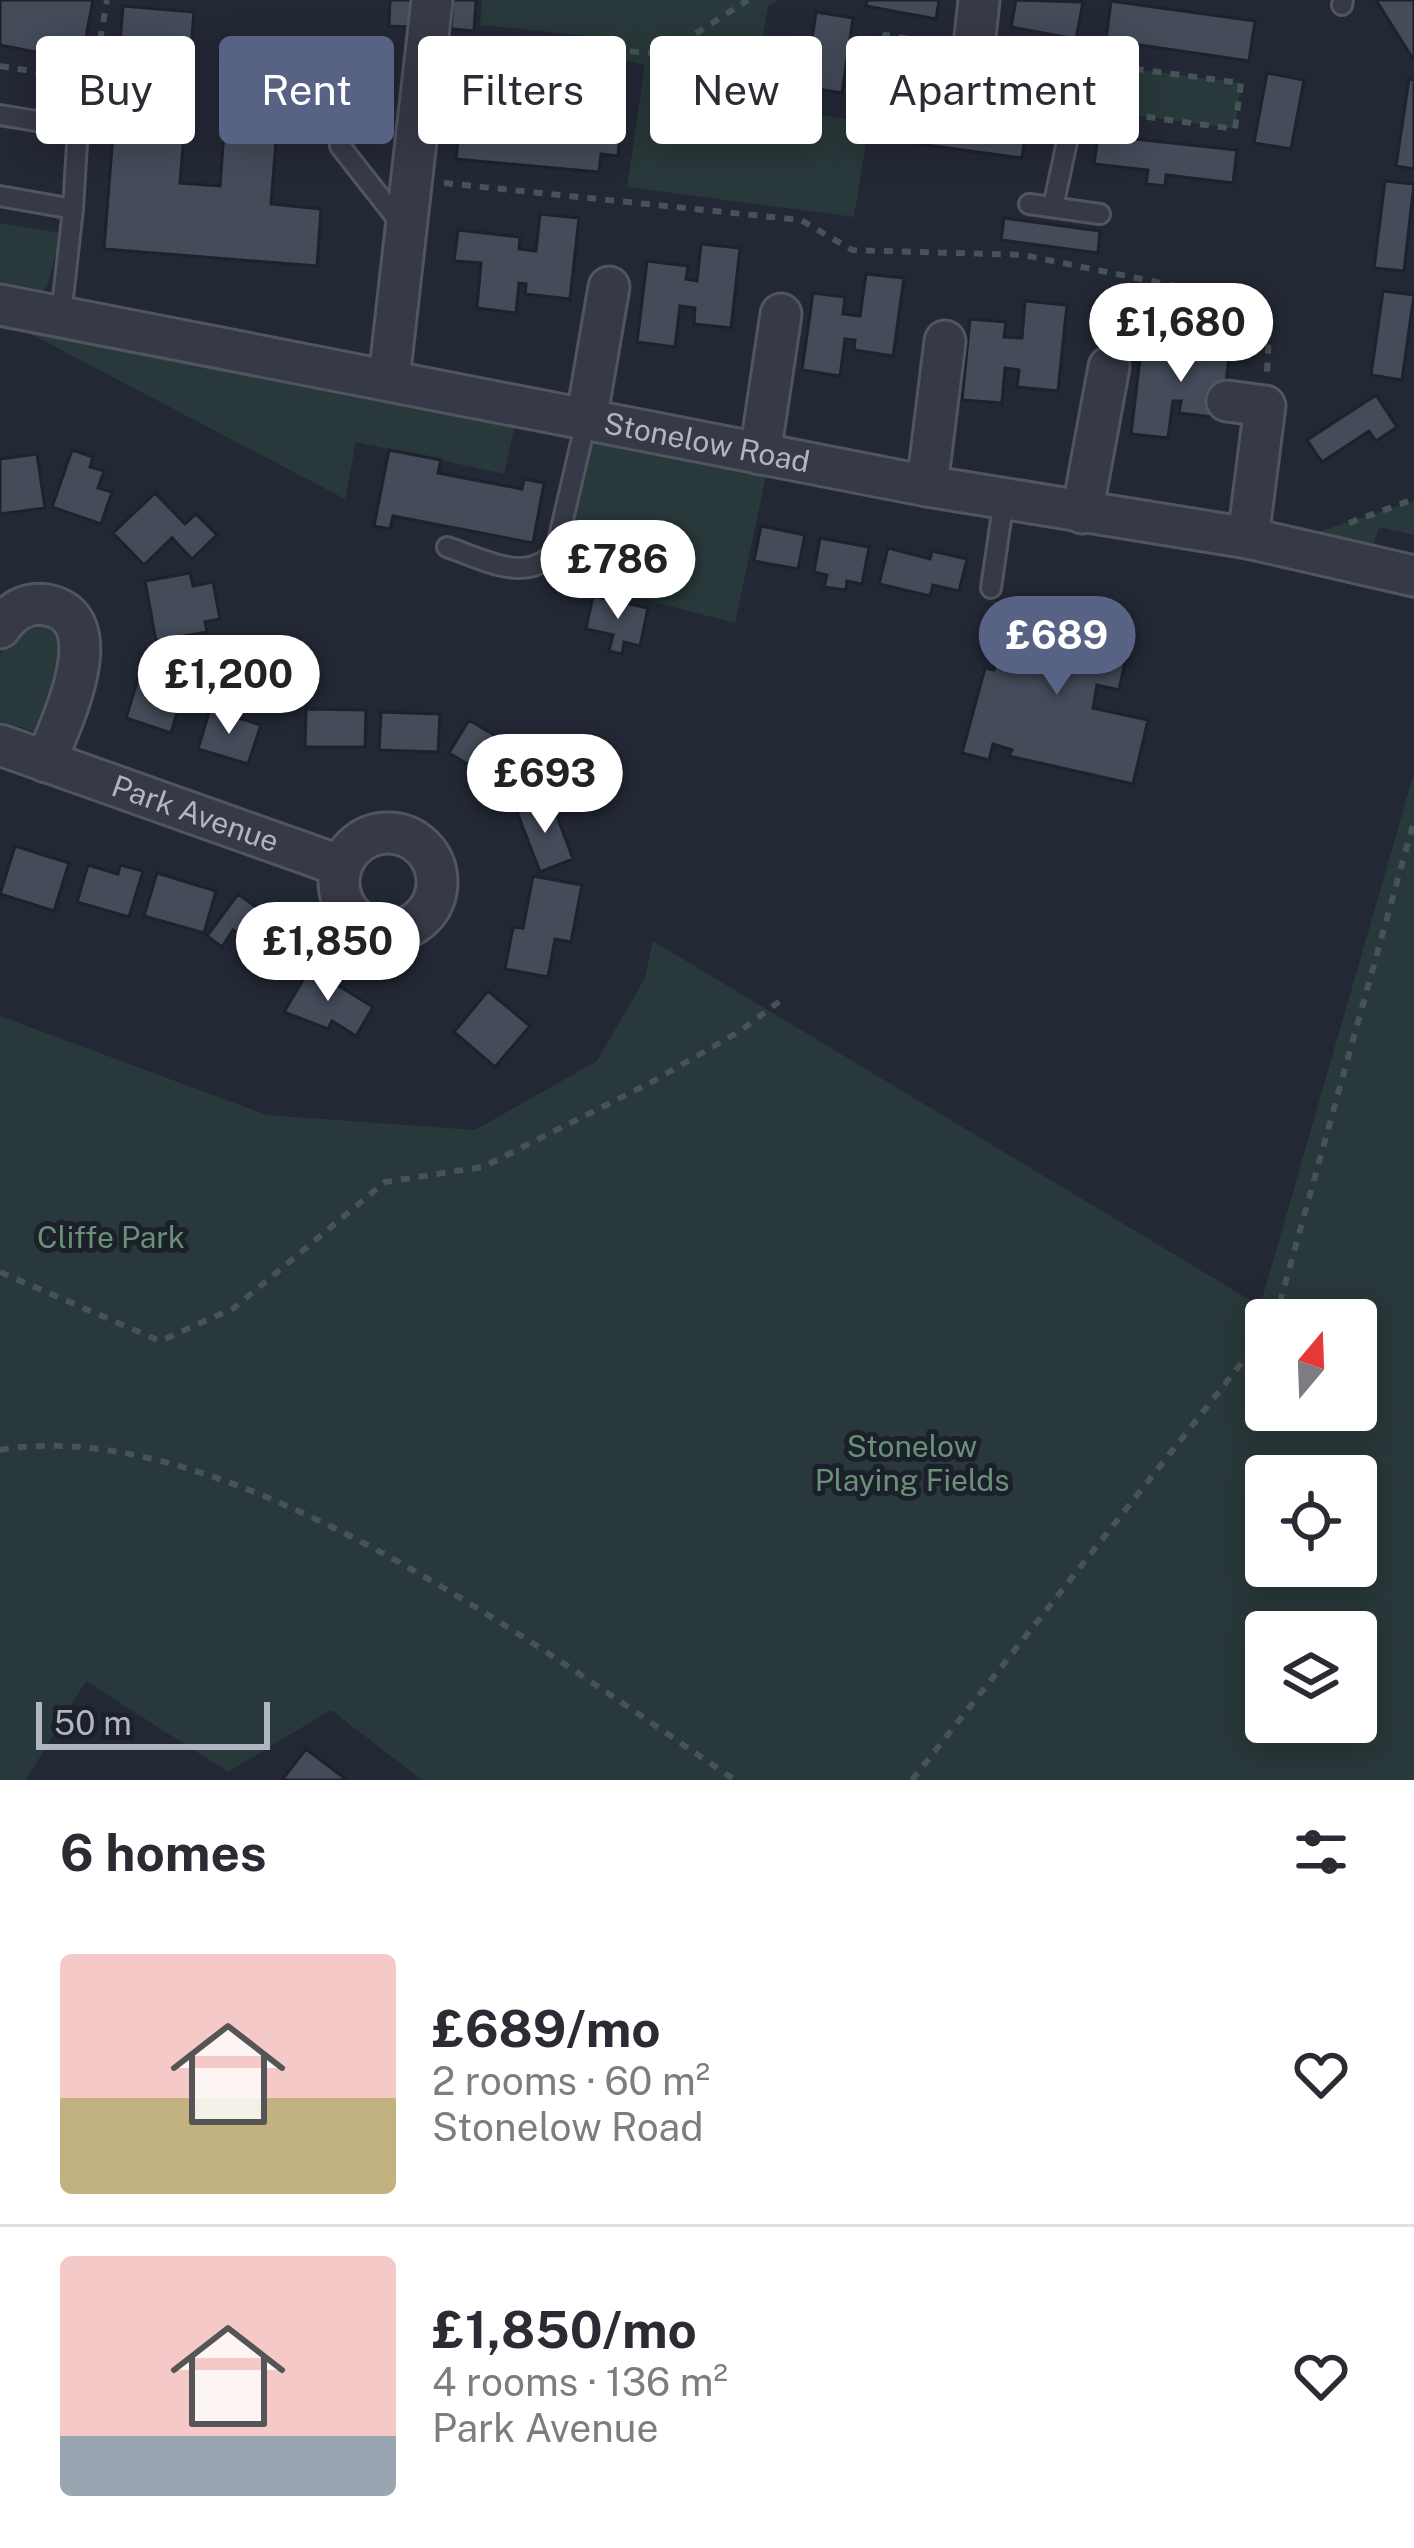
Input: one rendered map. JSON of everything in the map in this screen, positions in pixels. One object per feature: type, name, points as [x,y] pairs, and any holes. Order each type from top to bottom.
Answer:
[{"type":"street","points":[[428,36],[432,0]]},
{"type":"street","points":[[978,36],[979,0]]},
{"type":"street","points":[[389,379],[418,118]]},
{"type":"street","points":[[586,421],[610,288]]},
{"type":"street","name":"Stonelow Road","points":[[0,304],[927,486],[1248,538],[1414,576]]},
{"type":"street","points":[[760,454],[778,314]]},
{"type":"street","points":[[927,486],[938,341]]},
{"type":"street","points":[[1082,513],[1105,366]]},
{"type":"street","points":[[1246,404],[1248,538]]},
{"type":"street","points":[[0,628],[16,610],[39,604],[69,615],[79,631],[82,654],[46,762]]},
{"type":"street","name":"Park Avenue","points":[[1,750],[341,866]]},
{"type":"lane","points":[[0,115],[78,128],[61,316]]},
{"type":"lane","points":[[340,144],[405,229]]},
{"type":"lane","points":[[1053,207],[1066,144]]},
{"type":"lane","points":[[0,196],[74,209]]},
{"type":"lane","points":[[1029,204],[1100,214]]},
{"type":"lane","points":[[447,547],[506,567],[535,569],[547,561],[556,550],[586,421]]},
{"type":"lane","points":[[991,588],[1004,500]]},
{"type":"path","points":[[101,36],[107,0]]},
{"type":"path","points":[[626,49],[664,54],[748,0]]},
{"type":"path","points":[[885,35],[978,61],[982,94],[876,77],[885,35]]},
{"type":"path","points":[[1089,63],[1241,83],[1235,130],[1075,99],[1089,63]]},
{"type":"path","points":[[0,66],[36,72]]},
{"type":"path","points":[[410,179],[802,220],[852,250],[1022,255],[1225,296],[1269,334],[1246,404]]},
{"type":"path","points":[[1281,1299],[1414,820]]},
{"type":"path","points":[[0,1272],[160,1341],[235,1308],[385,1182],[483,1167],[650,1083],[740,1031],[780,1001]]},
{"type":"path","points":[[912,1780],[1245,1359]]},
{"type":"path","points":[[0,1450],[90,1446],[268,1493],[403,1564],[735,1780]]},
{"type":"green space","points":[[482,0],[778,0],[768,6],[763,36],[650,36],[650,144],[822,144],[822,115],[846,119],[846,144],[866,144],[854,217],[627,187],[645,65],[626,61],[626,36],[480,25]]},
{"type":"green space","points":[[1139,70],[1241,83],[1235,129],[1139,116]]},
{"type":"green space","points":[[0,223],[61,233],[47,287],[36,296],[0,289]]},
{"type":"green space","points":[[21,329],[516,422],[504,474],[356,442],[345,499]]},
{"type":"green space","points":[[592,437],[766,476],[735,623],[564,578]]},
{"type":"green space","points":[[1414,501],[1414,535],[1379,527],[1372,549],[1308,535]]},
{"type":"green space","points":[[42,615],[69,632],[42,734],[0,721],[0,655],[12,628]]},
{"type":"green space","name":"Stonelow Playing Fields","points":[[1414,773],[1414,1780],[422,1780],[331,1710],[228,1772],[86,1681],[26,1780],[0,1780],[0,1016],[267,1115],[475,1130],[597,1061],[645,978],[653,941],[1248,1299],[1245,1431],[1377,1431],[1377,1299],[1262,1299]]},
{"type":"building","points":[[0,0],[93,0],[86,36],[36,36],[36,52],[0,45]]},
{"type":"building","points":[[390,0],[414,0],[413,27],[389,26]]},
{"type":"building","points":[[453,0],[476,0],[474,31],[451,29]]},
{"type":"building","points":[[867,0],[939,0],[936,19],[866,6]]},
{"type":"building","points":[[1016,0],[1083,2],[1077,36],[1011,27]]},
{"type":"building","points":[[1376,0],[1414,0],[1413,59]]},
{"type":"building","points":[[1111,1],[1255,21],[1249,61],[1139,45],[1139,36],[1107,36]]},
{"type":"building","points":[[123,6],[194,12],[192,36],[121,36]]},
{"type":"building","points":[[816,12],[853,18],[850,36],[846,36],[842,93],[822,90],[822,36],[812,36]]},
{"type":"building","points":[[1267,73],[1304,80],[1291,149],[1254,143]]},
{"type":"building","points":[[1409,79],[1414,80],[1414,169],[1396,166]]},
{"type":"building","points":[[1139,139],[1237,150],[1233,183],[1166,175],[1165,186],[1146,184],[1148,170],[1094,164],[1097,144],[1139,144]]},
{"type":"building","points":[[112,144],[183,144],[180,183],[220,186],[223,144],[276,144],[271,204],[321,209],[317,266],[104,249]]},
{"type":"building","points":[[457,144],[619,144],[618,156],[601,154],[599,172],[456,159]]},
{"type":"building","points":[[919,144],[1024,144],[1022,158]]},
{"type":"building","points":[[1385,181],[1414,184],[1404,271],[1374,268]]},
{"type":"building","points":[[540,214],[579,218],[570,299],[525,294],[526,284],[519,283],[516,313],[477,308],[481,263],[454,261],[458,230],[520,237],[519,249],[536,251]]},
{"type":"building","points":[[1004,218],[1100,231],[1098,253],[1001,240]]},
{"type":"building","points":[[701,244],[740,248],[731,328],[694,324],[695,308],[680,306],[675,347],[637,342],[647,261],[688,266],[686,279],[697,281]]},
{"type":"building","points":[[866,274],[904,278],[893,356],[854,350],[855,340],[845,339],[840,376],[802,370],[813,293],[845,297],[843,314],[860,316]]},
{"type":"building","points":[[1383,291],[1414,295],[1402,380],[1371,375]]},
{"type":"building","points":[[1025,301],[1067,305],[1058,391],[1017,387],[1019,370],[1005,368],[1002,403],[962,400],[970,319],[1006,322],[1004,337],[1022,338]]},
{"type":"building","points":[[1193,334],[1231,339],[1222,418],[1179,413],[1181,401],[1173,401],[1168,438],[1131,434],[1141,350],[1175,354],[1174,366],[1189,367]]},
{"type":"building","points":[[1376,395],[1397,427],[1376,441],[1369,431],[1322,462],[1307,440]]},
{"type":"building","points":[[72,450],[93,457],[90,467],[104,471],[98,488],[112,492],[101,524],[52,507]]},
{"type":"building","points":[[389,450],[441,460],[438,473],[522,489],[524,479],[544,483],[533,543],[393,516],[390,529],[374,526]]},
{"type":"building","points":[[37,454],[45,508],[0,514],[0,459]]},
{"type":"building","points":[[155,493],[185,524],[196,514],[217,535],[192,559],[172,538],[144,565],[113,533]]},
{"type":"building","points":[[761,526],[805,535],[798,569],[754,561]]},
{"type":"building","points":[[820,538],[869,547],[862,584],[847,581],[846,590],[824,587],[827,575],[814,572]]},
{"type":"building","points":[[888,548],[930,559],[932,551],[967,559],[959,591],[933,585],[930,596],[879,584]]},
{"type":"building","points":[[190,573],[193,586],[213,582],[220,619],[205,622],[207,632],[156,641],[145,581]]},
{"type":"building","points":[[593,596],[648,608],[640,646],[624,642],[622,654],[609,651],[613,635],[586,629]]},
{"type":"building","points":[[1007,609],[1132,630],[1119,690],[1097,685],[1093,708],[1148,720],[1133,784],[1009,756],[1012,750],[993,744],[989,760],[962,753],[985,668],[994,670]]},
{"type":"building","points":[[145,656],[190,670],[171,733],[126,718]]},
{"type":"building","points":[[210,709],[261,725],[248,764],[198,749]]},
{"type":"building","points":[[306,709],[366,710],[365,747],[305,747]]},
{"type":"building","points":[[381,712],[440,714],[438,752],[379,750]]},
{"type":"building","points":[[469,720],[519,750],[499,783],[449,753]]},
{"type":"building","points":[[551,800],[573,859],[540,872],[517,812]]},
{"type":"building","points":[[15,846],[69,863],[54,911],[0,894]]},
{"type":"building","points":[[88,865],[118,874],[120,865],[143,871],[129,917],[77,902]]},
{"type":"building","points":[[157,873],[216,891],[204,933],[144,916]]},
{"type":"building","points":[[533,876],[582,885],[571,942],[555,939],[548,977],[505,969],[513,927],[523,928]]},
{"type":"building","points":[[238,894],[281,925],[262,951],[233,930],[222,947],[207,936]]},
{"type":"building","points":[[310,968],[373,1007],[356,1036],[332,1021],[328,1029],[284,1012]]},
{"type":"building","points":[[488,991],[530,1026],[495,1067],[454,1032]]},
{"type":"building","points":[[306,1749],[347,1780],[282,1780]]},
{"type":"park label","name":"Cliffe Park","points":[[111,1238]]}]
